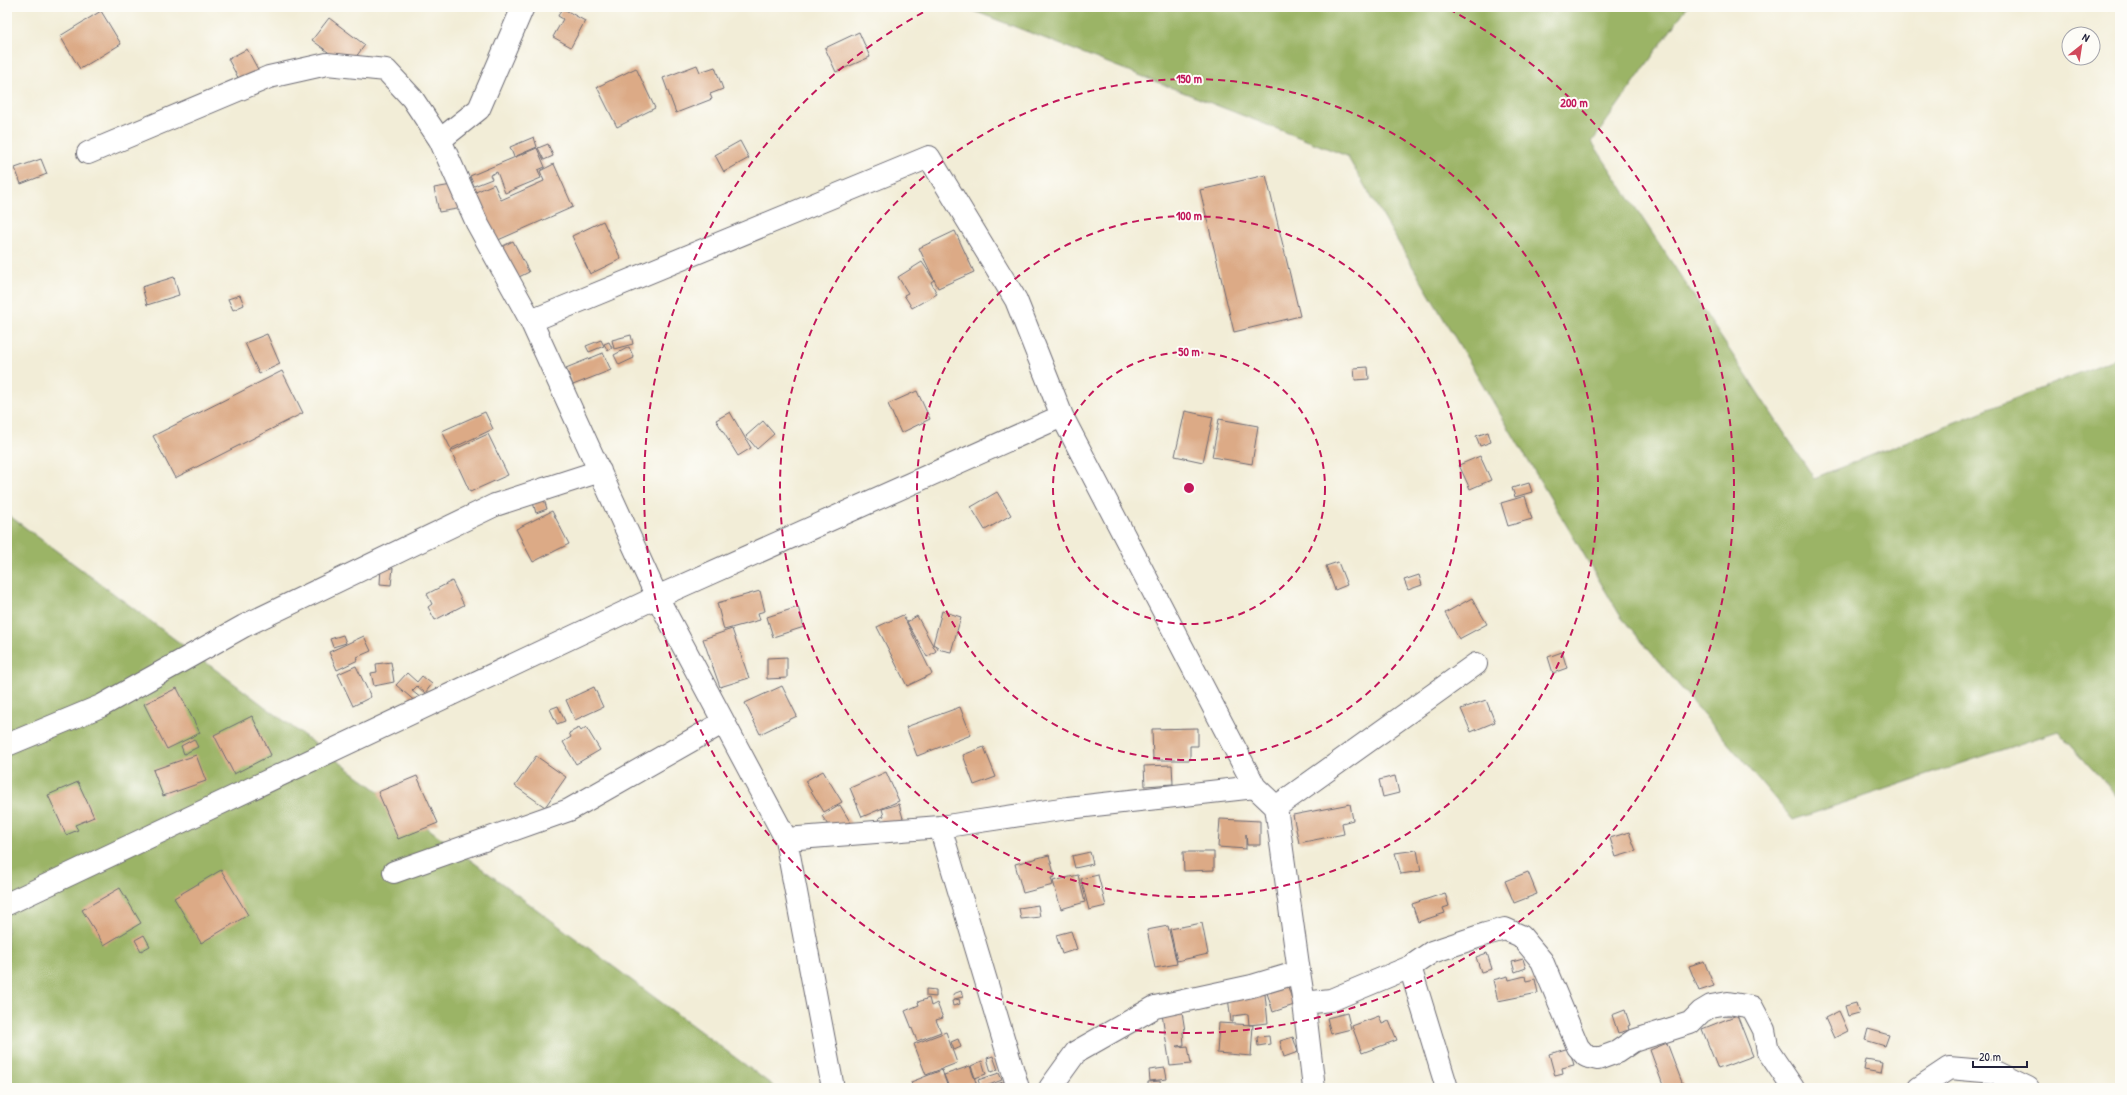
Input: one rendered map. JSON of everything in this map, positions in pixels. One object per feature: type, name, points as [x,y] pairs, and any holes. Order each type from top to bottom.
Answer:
[{"type":"street","points":[[440,140],[479,108],[523,7]]},
{"type":"street","points":[[88,153],[269,77],[327,64],[386,70],[412,98],[440,140],[477,223],[531,321],[657,597],[722,723],[786,839],[833,1088]]},
{"type":"street","points":[[531,321],[929,157],[1016,300],[1062,416],[1256,787],[1276,807],[1304,1003],[1314,1088]]},
{"type":"street","points":[[7,904],[657,597],[1062,416]]},
{"type":"street","points":[[7,745],[101,706],[244,626],[494,504],[600,471]]},
{"type":"street","points":[[1276,807],[1476,664]]},
{"type":"street","points":[[394,872],[569,810],[722,723]]},
{"type":"street","points":[[786,839],[940,827],[1068,808],[1256,787]]},
{"type":"street","points":[[940,827],[1018,1088]]},
{"type":"street","points":[[1304,1003],[1331,1000],[1410,967],[1432,952],[1506,929],[1521,936],[1542,960],[1578,1047],[1586,1056],[1598,1059],[1617,1052],[1633,1041],[1690,1023],[1701,1012],[1711,1006],[1728,1003],[1752,1007],[1764,1030],[1768,1051],[1792,1088]]},
{"type":"street","points":[[1410,967],[1447,1088]]},
{"type":"street","points":[[1050,1088],[1076,1052],[1155,1007],[1252,986],[1299,972]]},
{"type":"street","points":[[1919,1088],[1949,1068],[1995,1072],[2028,1088]]},
{"type":"green space","points":[[964,7],[1687,7],[1592,142],[1814,478],[2120,357],[2120,800],[2058,731],[1793,820],[1621,617],[1347,156]]},
{"type":"green space","points":[[7,514],[776,1088],[7,1088]]},
{"type":"building","points":[[562,8],[585,21],[571,47],[553,37],[563,19],[558,16]]},
{"type":"building","points":[[101,11],[121,44],[80,69],[60,36]]},
{"type":"building","points":[[329,18],[365,45],[348,67],[312,40]]},
{"type":"building","points":[[859,32],[870,57],[836,72],[825,48]]},
{"type":"building","points":[[247,49],[261,75],[242,85],[228,59]]},
{"type":"building","points":[[697,65],[700,72],[715,67],[723,89],[710,94],[712,99],[676,113],[663,78]]},
{"type":"building","points":[[636,68],[655,108],[617,127],[597,87]]},
{"type":"building","points":[[534,137],[537,147],[514,157],[510,147]]},
{"type":"building","points":[[740,141],[749,158],[724,172],[715,155]]},
{"type":"building","points":[[548,144],[553,156],[544,160],[538,148]]},
{"type":"building","points":[[537,148],[545,167],[538,170],[541,178],[505,193],[497,172],[490,175],[492,179],[474,186],[470,176]]},
{"type":"building","points":[[41,159],[47,174],[21,184],[15,168]]},
{"type":"building","points":[[554,164],[573,207],[496,241],[471,194],[494,184],[501,200],[544,181],[540,171]]},
{"type":"building","points":[[1266,175],[1300,316],[1234,332],[1200,190]]},
{"type":"building","points":[[458,184],[463,208],[439,212],[434,188]]},
{"type":"building","points":[[603,221],[621,259],[590,274],[572,236]]},
{"type":"building","points":[[955,231],[974,272],[938,288],[919,248]]},
{"type":"building","points":[[513,241],[529,272],[517,278],[493,251]]},
{"type":"building","points":[[922,262],[934,280],[931,282],[937,294],[912,308],[904,295],[908,293],[898,277]]},
{"type":"building","points":[[174,277],[179,295],[147,305],[142,287]]},
{"type":"building","points":[[240,295],[244,305],[233,310],[228,299]]},
{"type":"building","points":[[267,334],[280,364],[259,374],[245,343]]},
{"type":"building","points":[[631,335],[633,344],[614,349],[612,340]]},
{"type":"building","points":[[601,340],[604,346],[589,352],[586,346]]},
{"type":"building","points":[[609,342],[612,348],[608,351],[604,344]]},
{"type":"building","points":[[629,347],[634,358],[619,365],[614,355]]},
{"type":"building","points":[[603,353],[611,370],[573,385],[566,368]]},
{"type":"building","points":[[1368,367],[1369,379],[1355,380],[1354,368]]},
{"type":"building","points":[[282,371],[303,413],[175,478],[153,436]]},
{"type":"building","points":[[917,391],[930,419],[901,433],[888,404]]},
{"type":"building","points":[[1185,411],[1213,417],[1203,462],[1175,456]]},
{"type":"building","points":[[485,412],[493,429],[451,449],[442,431]]},
{"type":"building","points":[[730,412],[751,448],[738,456],[716,420]]},
{"type":"building","points":[[1219,419],[1258,426],[1252,464],[1212,457]]},
{"type":"building","points":[[763,421],[774,434],[757,449],[746,436]]},
{"type":"building","points":[[1488,432],[1491,442],[1480,446],[1476,436]]},
{"type":"building","points":[[488,434],[508,475],[470,492],[451,451]]},
{"type":"building","points":[[1480,456],[1491,480],[1470,489],[1459,465]]},
{"type":"building","points":[[1529,483],[1532,492],[1515,497],[1512,488]]},
{"type":"building","points":[[997,492],[1011,515],[985,530],[971,507]]},
{"type":"building","points":[[543,496],[547,509],[536,513],[532,499]]},
{"type":"building","points":[[1525,496],[1532,519],[1508,526],[1501,503]]},
{"type":"building","points":[[552,511],[569,544],[533,562],[516,529]]},
{"type":"building","points":[[1338,562],[1347,585],[1335,590],[1326,566]]},
{"type":"building","points":[[381,567],[393,568],[391,585],[380,584]]},
{"type":"building","points":[[1419,575],[1422,585],[1408,590],[1404,580]]},
{"type":"building","points":[[452,581],[464,605],[435,620],[428,607],[432,604],[427,594]]},
{"type":"building","points":[[760,591],[765,611],[758,613],[760,620],[724,630],[717,603]]},
{"type":"building","points":[[1472,598],[1487,624],[1459,639],[1445,613]]},
{"type":"building","points":[[798,607],[804,627],[773,637],[767,617]]},
{"type":"building","points":[[942,611],[961,617],[951,652],[937,649],[938,647],[933,644]]},
{"type":"building","points":[[903,615],[932,674],[907,686],[877,627]]},
{"type":"building","points":[[917,616],[936,651],[927,657],[907,622]]},
{"type":"building","points":[[732,629],[749,678],[720,687],[703,639]]},
{"type":"building","points":[[343,635],[346,643],[333,647],[330,639]]},
{"type":"building","points":[[364,636],[371,651],[357,657],[358,660],[337,670],[329,652]]},
{"type":"building","points":[[1562,652],[1567,668],[1553,673],[1548,657]]},
{"type":"building","points":[[787,657],[787,678],[767,679],[767,658]]},
{"type":"building","points":[[391,662],[394,682],[374,686],[371,673],[377,672],[376,664]]},
{"type":"building","points":[[356,666],[371,697],[353,706],[338,674]]},
{"type":"building","points":[[407,673],[417,682],[422,676],[432,684],[425,693],[417,686],[412,691],[421,698],[417,703],[396,685]]},
{"type":"building","points":[[782,686],[797,716],[760,734],[745,703]]},
{"type":"building","points":[[594,687],[603,707],[575,720],[566,700]]},
{"type":"building","points":[[177,688],[200,733],[167,749],[144,704]]},
{"type":"building","points":[[1486,700],[1495,722],[1471,732],[1461,709]]},
{"type":"building","points":[[558,706],[565,721],[557,724],[550,709]]},
{"type":"building","points":[[960,707],[971,735],[917,756],[906,727]]},
{"type":"building","points":[[252,716],[271,755],[234,774],[214,735]]},
{"type":"building","points":[[586,727],[600,750],[576,764],[563,742],[571,737],[569,733],[579,728],[581,731]]},
{"type":"building","points":[[1198,728],[1198,746],[1190,746],[1190,760],[1153,760],[1152,729]]},
{"type":"building","points":[[194,739],[198,747],[184,754],[181,746]]},
{"type":"building","points":[[984,747],[996,777],[974,785],[963,755]]},
{"type":"building","points":[[196,755],[206,781],[163,796],[153,770]]},
{"type":"building","points":[[536,756],[566,777],[545,807],[515,786]]},
{"type":"building","points":[[1172,765],[1173,784],[1145,786],[1144,766]]},
{"type":"building","points":[[823,771],[842,802],[824,812],[805,781]]},
{"type":"building","points":[[886,772],[899,801],[862,817],[850,788]]},
{"type":"building","points":[[417,776],[438,823],[398,839],[378,792]]},
{"type":"building","points":[[1395,776],[1399,793],[1383,797],[1379,780]]},
{"type":"building","points":[[78,782],[94,817],[75,825],[78,830],[66,835],[48,795]]},
{"type":"building","points":[[899,804],[904,822],[882,828],[879,818],[884,816],[882,809]]},
{"type":"building","points":[[1350,804],[1353,820],[1342,823],[1344,834],[1299,843],[1293,815]]},
{"type":"building","points":[[840,805],[852,825],[835,836],[822,816]]},
{"type":"building","points":[[1220,819],[1260,821],[1260,845],[1247,845],[1246,834],[1246,849],[1218,847]]},
{"type":"building","points":[[1629,832],[1636,851],[1616,857],[1610,838]]},
{"type":"building","points":[[1417,850],[1421,871],[1401,874],[1395,853]]},
{"type":"building","points":[[1090,852],[1093,864],[1075,868],[1072,856]]},
{"type":"building","points":[[1183,852],[1214,852],[1214,870],[1184,871]]},
{"type":"building","points":[[1049,855],[1055,877],[1051,878],[1053,885],[1023,893],[1015,864]]},
{"type":"building","points":[[221,870],[248,915],[201,943],[174,898]]},
{"type":"building","points":[[1528,872],[1537,894],[1514,903],[1505,881]]},
{"type":"building","points":[[1078,875],[1085,902],[1061,909],[1053,881]]},
{"type":"building","points":[[1098,875],[1106,906],[1089,910],[1081,879]]},
{"type":"building","points":[[120,888],[141,923],[104,945],[82,910]]},
{"type":"building","points":[[1445,893],[1449,906],[1443,908],[1445,913],[1418,922],[1412,904]]},
{"type":"building","points":[[1038,905],[1040,917],[1021,919],[1019,908]]},
{"type":"building","points":[[1202,923],[1208,954],[1177,961],[1170,929]]},
{"type":"building","points":[[1168,926],[1177,964],[1155,968],[1147,930]]},
{"type":"building","points":[[1071,931],[1077,949],[1062,954],[1056,935]]},
{"type":"building","points":[[144,935],[150,946],[141,951],[135,940]]},
{"type":"building","points":[[1487,953],[1492,969],[1481,972],[1476,957]]},
{"type":"building","points":[[1523,959],[1526,968],[1515,972],[1512,962]]},
{"type":"building","points":[[1704,961],[1714,986],[1699,991],[1689,966]]},
{"type":"building","points":[[1508,976],[1509,980],[1525,976],[1526,981],[1535,979],[1538,993],[1498,1001],[1493,980]]},
{"type":"building","points":[[1288,987],[1294,1005],[1273,1012],[1267,993]]},
{"type":"building","points":[[926,989],[936,990],[936,997],[926,996]]},
{"type":"building","points":[[961,991],[963,997],[954,999],[953,994]]},
{"type":"building","points":[[1265,994],[1268,1023],[1249,1025],[1248,1014],[1233,1016],[1233,1022],[1231,1022],[1228,997]]},
{"type":"building","points":[[929,998],[931,1006],[937,1003],[943,1018],[936,1020],[941,1032],[917,1041],[905,1011],[919,1005],[918,1002]]},
{"type":"building","points":[[959,999],[960,1004],[953,1006],[952,1001]]},
{"type":"building","points":[[1856,1003],[1859,1013],[1848,1016],[1845,1006]]},
{"type":"building","points":[[1625,1010],[1630,1025],[1628,1026],[1629,1030],[1618,1033],[1612,1015]]},
{"type":"building","points":[[1839,1011],[1848,1031],[1834,1038],[1825,1018]]},
{"type":"building","points":[[1182,1012],[1185,1031],[1183,1032],[1184,1045],[1177,1046],[1188,1046],[1191,1064],[1170,1066],[1162,1014]]},
{"type":"building","points":[[1347,1013],[1351,1029],[1331,1034],[1327,1018]]},
{"type":"building","points":[[1737,1015],[1753,1056],[1718,1069],[1702,1029]]},
{"type":"building","points":[[1379,1016],[1382,1024],[1389,1021],[1397,1040],[1362,1053],[1352,1026]]},
{"type":"building","points":[[1219,1023],[1253,1025],[1251,1056],[1217,1053]]},
{"type":"building","points":[[1868,1029],[1889,1035],[1885,1046],[1865,1040]]},
{"type":"building","points":[[946,1032],[957,1063],[926,1075],[914,1044]]},
{"type":"building","points":[[1269,1036],[1270,1044],[1258,1046],[1257,1037]]},
{"type":"building","points":[[1293,1037],[1298,1052],[1284,1057],[1280,1041]]},
{"type":"building","points":[[958,1039],[961,1047],[954,1050],[951,1042]]},
{"type":"building","points":[[1667,1043],[1683,1085],[1674,1088],[1664,1088],[1650,1050]]},
{"type":"building","points":[[1569,1048],[1574,1065],[1562,1068],[1563,1074],[1555,1076],[1549,1054]]},
{"type":"building","points":[[993,1056],[998,1070],[991,1072],[987,1058]]},
{"type":"building","points":[[1866,1059],[1883,1062],[1881,1073],[1864,1070]]},
{"type":"building","points":[[982,1061],[986,1074],[975,1078],[971,1066]]},
{"type":"building","points":[[970,1066],[978,1088],[942,1088],[948,1085],[944,1075]]},
{"type":"building","points":[[1165,1068],[1167,1079],[1150,1081],[1149,1070]]},
{"type":"building","points":[[942,1070],[947,1085],[938,1088],[913,1088],[911,1082]]},
{"type":"building","points":[[999,1073],[1002,1080],[981,1088],[978,1080]]},
{"type":"building","points":[[1006,1081],[1008,1088],[985,1088]]},
{"type":"building","points":[[1160,1081],[1161,1088],[1148,1088],[1148,1082]]}]
